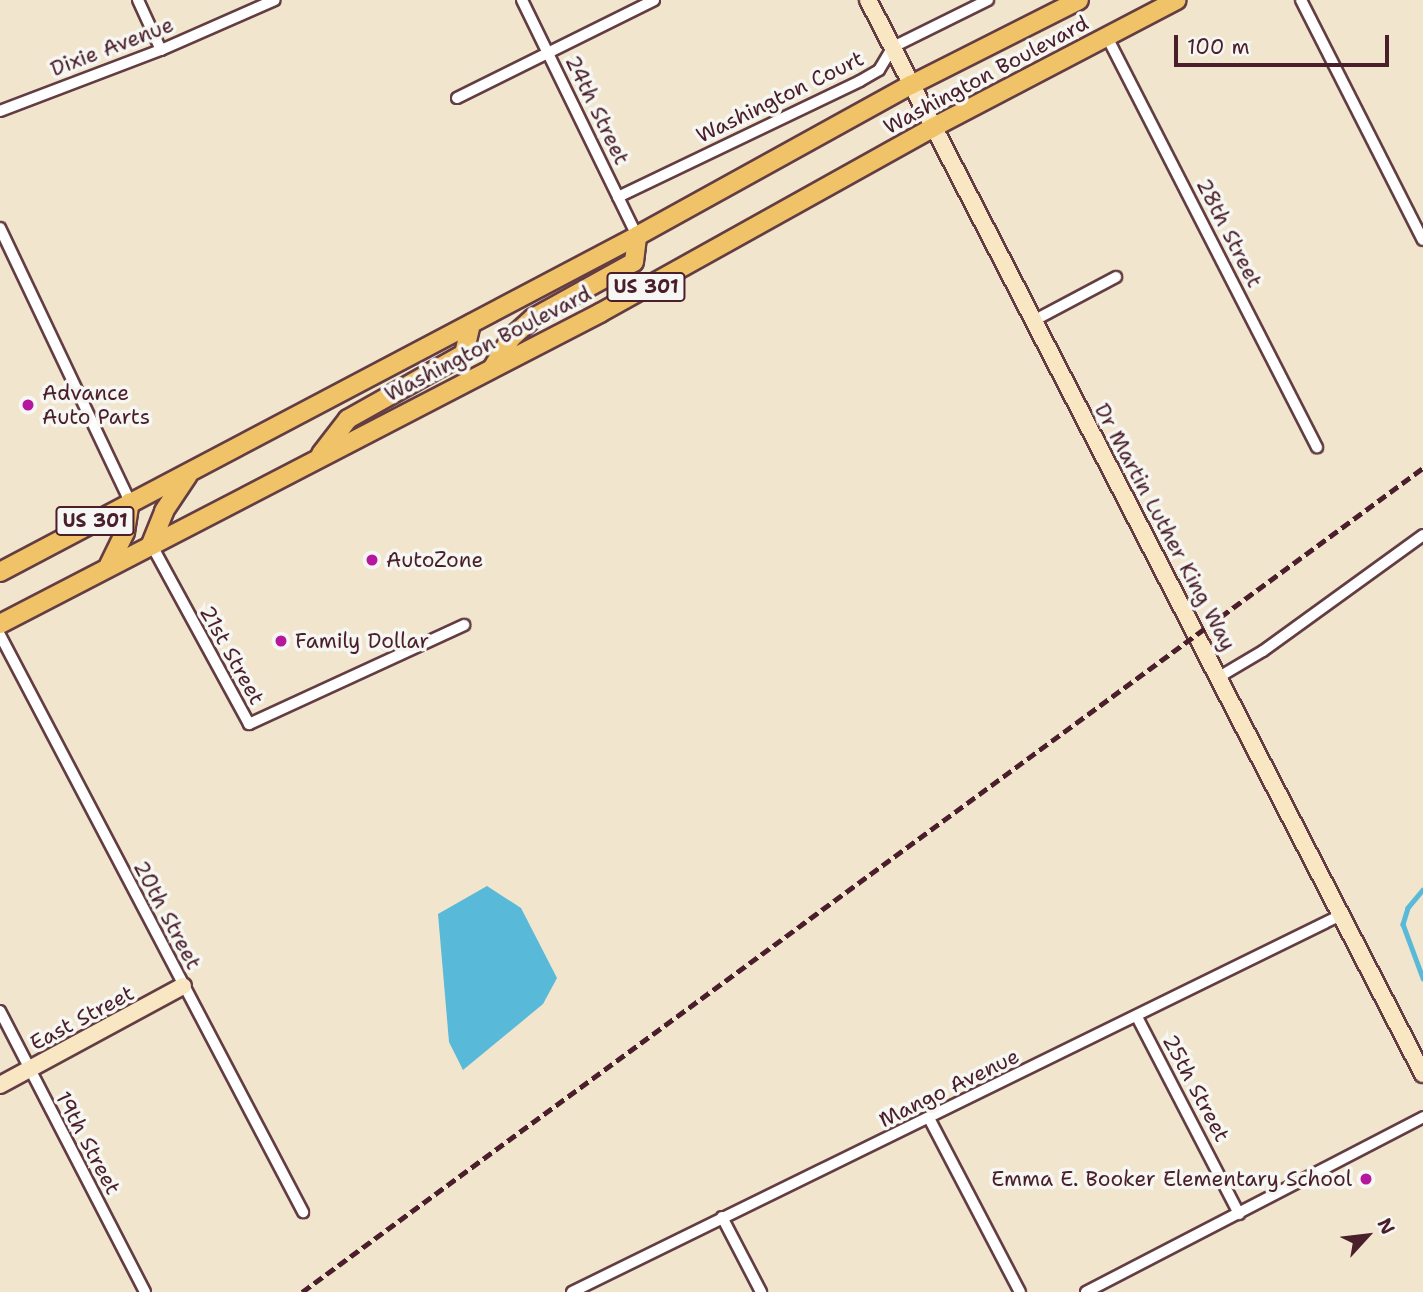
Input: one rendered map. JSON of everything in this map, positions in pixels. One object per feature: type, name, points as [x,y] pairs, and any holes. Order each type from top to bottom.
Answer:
[{"type":"main road","name":"Washington Boulevard","points":[[0,572],[637,236],[911,85],[1079,0]]},
{"type":"main road","name":"Washington Boulevard","points":[[0,624],[493,367],[932,128],[1177,0]]},
{"type":"main road","points":[[493,367],[512,337],[533,318],[634,262],[637,236]]},
{"type":"main road","points":[[319,456],[348,419],[464,354],[471,324]]},
{"type":"main road","points":[[151,544],[164,511],[190,472]]},
{"type":"main road","points":[[109,565],[125,532],[130,502]]},
{"type":"street","points":[[138,0],[161,50]]},
{"type":"street","name":"Dixie Avenue","points":[[0,111],[161,50],[275,0]]},
{"type":"street","name":"24th Street","points":[[522,0],[637,236]]},
{"type":"street","points":[[457,98],[654,0]]},
{"type":"street","name":"Dr Martin Luther King Way","points":[[868,0],[1423,1074]]},
{"type":"street","points":[[893,47],[988,0]]},
{"type":"street","points":[[1301,0],[1423,240]]},
{"type":"street","name":"28th Street","points":[[1107,37],[1317,447]]},
{"type":"street","name":"Washington Court","points":[[618,197],[879,70],[893,47]]},
{"type":"street","points":[[0,228],[130,502]]},
{"type":"street","points":[[1032,321],[1116,277]]},
{"type":"street","points":[[1219,677],[1263,652],[1423,535]]},
{"type":"street","name":"21st Street","points":[[151,544],[249,724],[464,625]]},
{"type":"street","name":"20th Street","points":[[0,635],[303,1212]]},
{"type":"street","name":"Mango Avenue","points":[[572,1292],[722,1217],[930,1120],[1341,915]]},
{"type":"street","name":"East Street","points":[[0,1086],[183,986]]},
{"type":"street","name":"19th Street","points":[[0,1010],[28,1070],[145,1292]]},
{"type":"street","name":"25th Street","points":[[1137,1017],[1239,1214]]},
{"type":"street","points":[[1086,1292],[1423,1117]]},
{"type":"street","points":[[930,1120],[1020,1292]]},
{"type":"street","points":[[722,1217],[761,1292]]},
{"type":"water","points":[[487,886],[521,908],[557,978],[543,1004],[463,1070],[449,1042],[438,914]]},
{"type":"waterway","points":[[1423,890],[1408,908],[1403,924],[1423,978]]},
{"type":"railway","points":[[302,1292],[1423,468]]},
{"type":"place","name":"Advance Auto Parts","points":[[28,405]]},
{"type":"place","name":"AutoZone","points":[[372,560]]},
{"type":"place","name":"Family Dollar","points":[[281,641]]},
{"type":"place","name":"Emma E. Booker Elementary School","points":[[1366,1179]]}]
